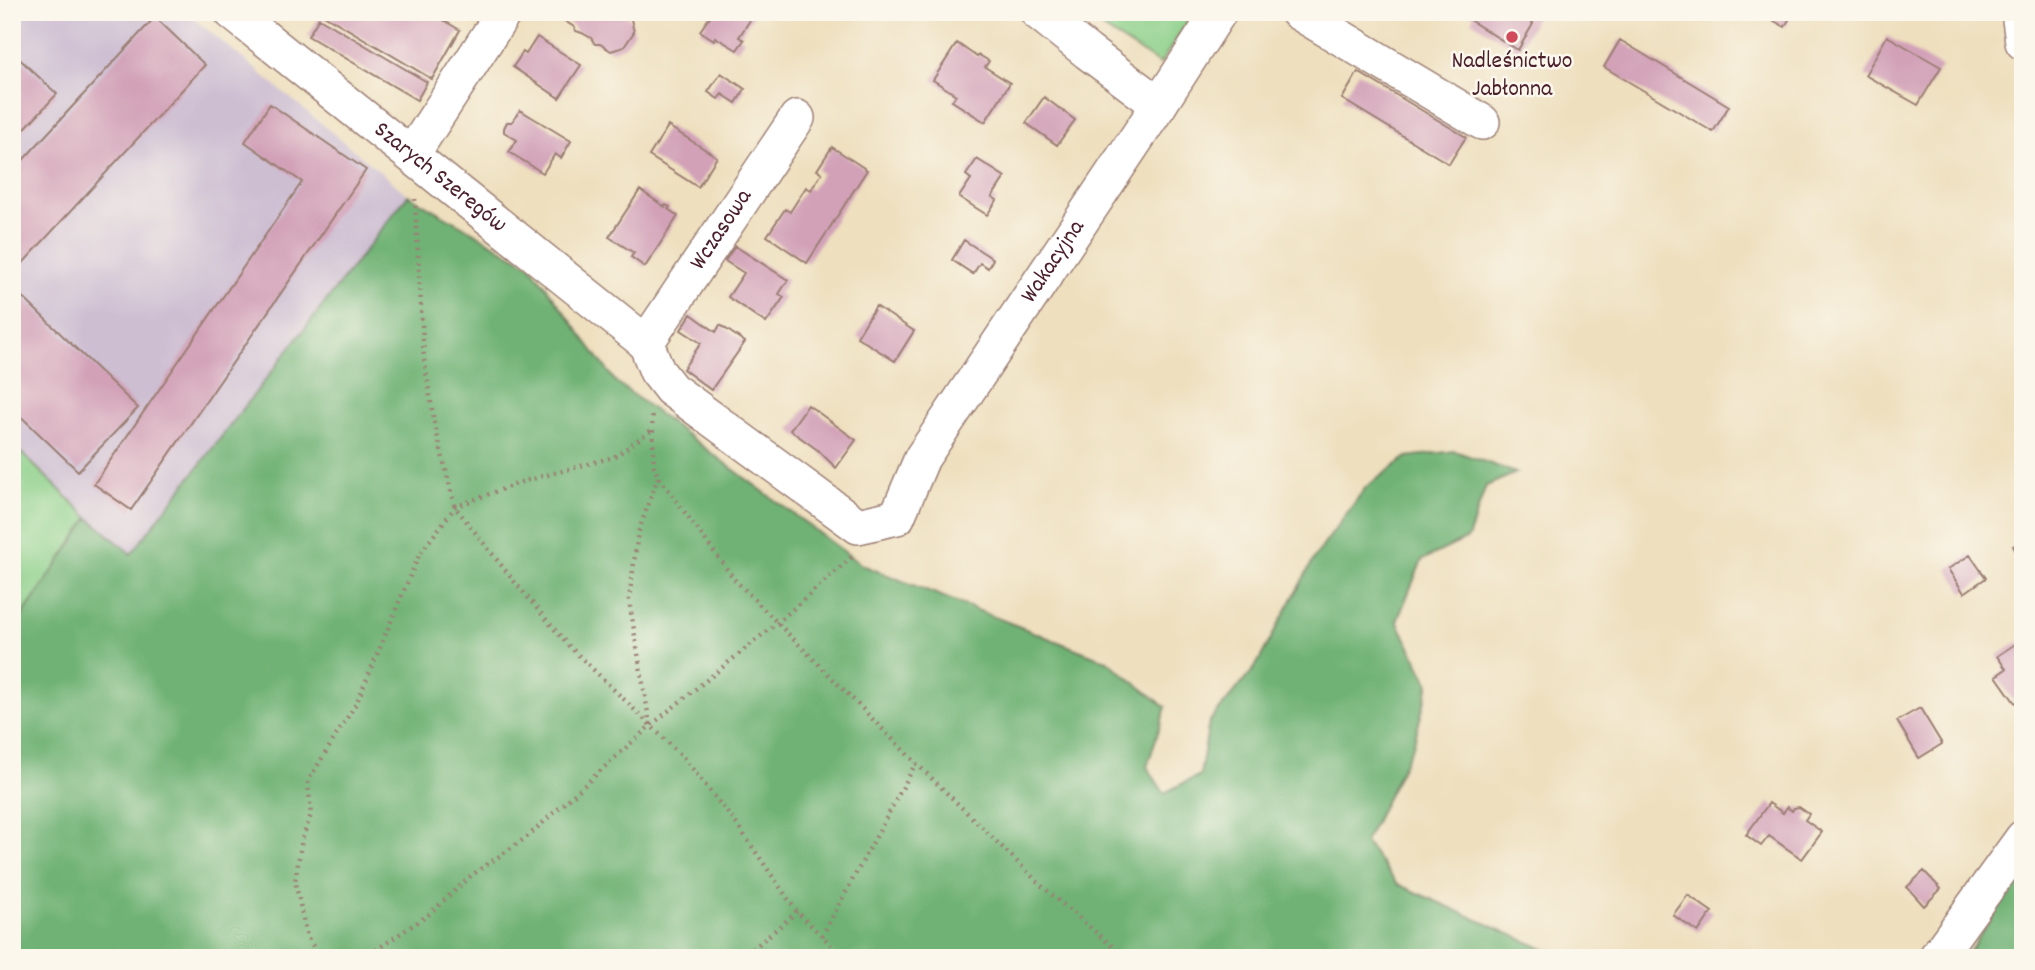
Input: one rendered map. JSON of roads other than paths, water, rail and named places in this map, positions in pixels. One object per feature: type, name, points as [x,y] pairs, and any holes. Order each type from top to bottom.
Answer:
[{"type":"street","name":"Szarych Szeregów","points":[[232,12],[646,343]]},
{"type":"street","points":[[412,155],[504,12]]},
{"type":"street","points":[[1038,12],[1159,105]]},
{"type":"street","name":"Wakacyjna","points":[[646,343],[657,370],[671,390],[858,526],[897,517],[922,458],[1219,12]]},
{"type":"street","points":[[1298,12],[1482,122]]},
{"type":"street","points":[[2019,12],[2023,42]]},
{"type":"street","name":"Wczasowa","points":[[646,343],[797,118]]},
{"type":"street","points":[[1936,958],[2023,838]]},
{"type":"place","name":"Nadleśnictwo Jabłonna","points":[[1512,37]]}]
